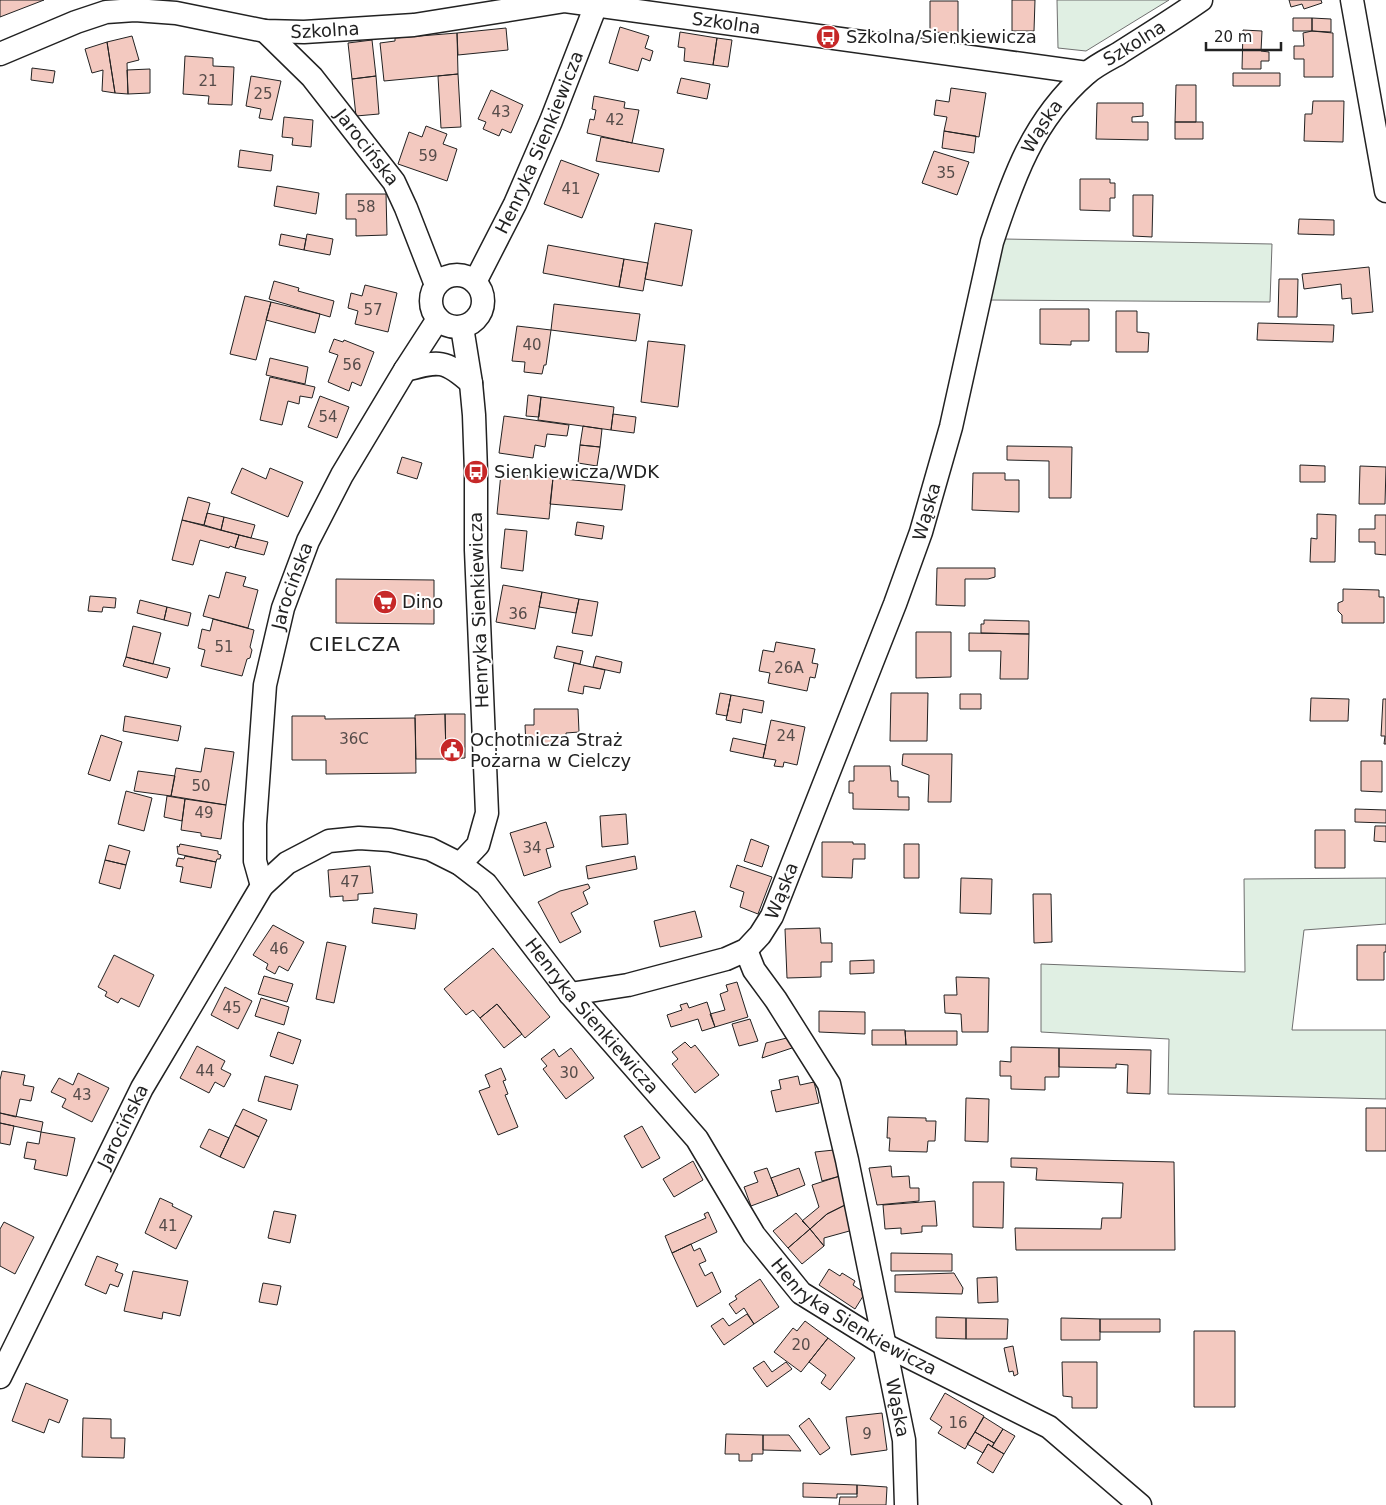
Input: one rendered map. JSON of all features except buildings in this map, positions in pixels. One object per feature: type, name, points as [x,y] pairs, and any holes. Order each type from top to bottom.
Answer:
[{"type":"street","name":"Szkolna","points":[[0,54],[76,22],[106,12],[135,10],[176,13],[265,30],[304,32],[414,25],[565,0],[597,2],[1087,74],[1201,0]]},
{"type":"street","points":[[1352,0],[1386,191]]},
{"type":"street","name":"Henryka Sienkiewicza","points":[[475,282],[518,196],[551,121],[597,2]]},
{"type":"street","name":"Jarocińska","points":[[265,30],[312,77],[394,182],[436,285]]},
{"type":"street","name":"Wąska","points":[[570,994],[628,984],[726,959],[746,950],[760,935],[772,916],[884,632],[921,532],[951,428],[992,242],[1011,188],[1026,151],[1042,125],[1062,98],[1087,74]]},
{"type":"street","points":[[459,275],[468,277],[475,282],[481,292],[483,303],[480,314],[472,322],[462,327],[453,327],[438,320],[432,309],[431,296],[436,285],[442,279],[459,275]]},
{"type":"street","name":"Jarocińska","points":[[262,886],[255,861],[255,824],[265,694],[283,608],[308,541],[342,475],[405,370],[438,320]]},
{"type":"street","name":"Henryka Sienkiewicza","points":[[462,327],[471,383],[476,472],[476,550],[486,813],[478,845],[460,864],[486,884],[570,994],[697,1139],[754,1235],[801,1293],[885,1345],[1049,1427],[1140,1505]]},
{"type":"street","points":[[405,370],[427,364],[445,364],[457,370],[471,383]]},
{"type":"street","name":"Jarocińska","points":[[0,1377],[142,1088],[262,886],[287,863],[329,841],[359,838],[390,840],[430,850],[460,864]]},
{"type":"street","name":"Wąska","points":[[746,950],[754,970],[776,1000],[829,1084],[904,1440],[906,1505]]},
{"type":"green space","points":[[1057,0],[1169,0],[1086,51],[1058,48]]},
{"type":"green space","points":[[1004,239],[1272,244],[1270,302],[988,300]]},
{"type":"green space","points":[[1386,878],[1386,924],[1304,930],[1292,1030],[1386,1030],[1386,1099],[1168,1094],[1169,1039],[1041,1032],[1041,964],[1245,972],[1244,879]]},
{"type":"place","name":"Szkolna/Sienkiewicza","points":[[828,37]]},
{"type":"place","name":"Sienkiewicza/WDK","points":[[476,472]]},
{"type":"place","name":"Dino","points":[[385,602]]},
{"type":"place","name":"Ochotnicza Straż Pożarna w Cielczy","points":[[452,750]]},
{"type":"district","name":"CIELCZA","points":[[355,644]]}]
